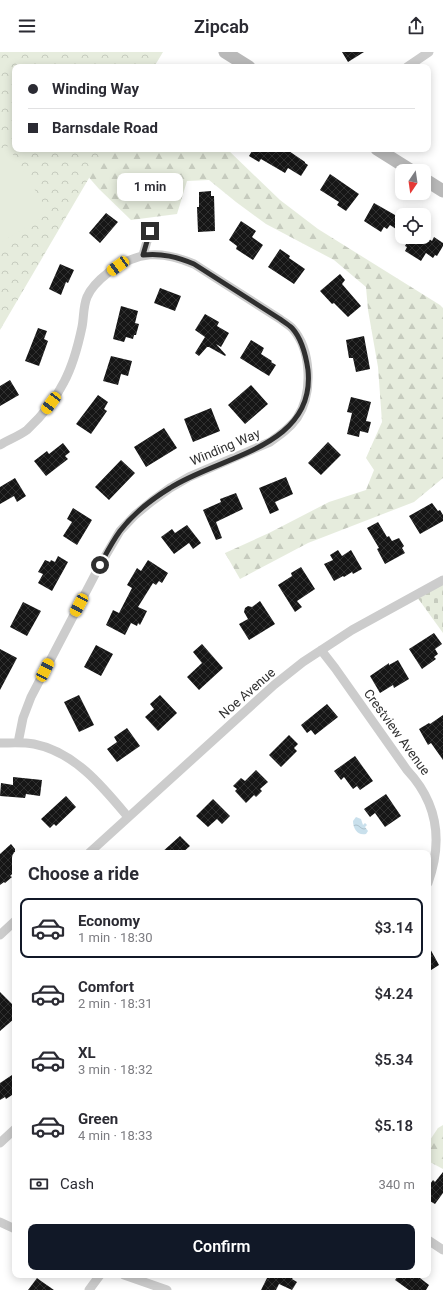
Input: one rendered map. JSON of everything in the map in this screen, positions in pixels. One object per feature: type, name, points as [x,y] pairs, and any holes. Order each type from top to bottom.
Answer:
[{"type":"main road","points":[[225,52],[244,64]]},
{"type":"main road","points":[[382,152],[401,164]]},
{"type":"main road","points":[[431,183],[443,191]]},
{"type":"street","points":[[411,64],[429,52]]},
{"type":"street","points":[[0,445],[26,430],[44,412],[58,394],[74,361],[87,297],[95,284],[118,266],[130,259],[143,255],[150,231]]},
{"type":"street","name":"Winding Way","points":[[18,743],[22,718],[31,697],[100,565],[120,531],[146,505],[170,488],[189,477],[270,442],[282,434],[297,418],[306,398],[308,376],[307,362],[300,341],[292,328],[194,264],[181,258],[166,255],[143,255]]},
{"type":"street","name":"Noe Avenue","points":[[92,850],[274,685],[320,650],[352,630],[443,580]]},
{"type":"street","name":"Crestview Avenue","points":[[320,650],[335,668],[407,770],[417,780],[432,806],[438,834],[438,849],[436,872],[431,879]]},
{"type":"street","points":[[0,743],[35,744],[62,754],[92,776],[128,817]]},
{"type":"street","points":[[0,935],[12,924]]},
{"type":"street","points":[[0,1143],[12,1132]]},
{"type":"street","points":[[0,1222],[12,1228]]},
{"type":"street","points":[[431,1242],[443,1250]]},
{"type":"street","points":[[89,1290],[98,1278]]},
{"type":"street","points":[[133,1278],[167,1290]]},
{"type":"green space","points":[[0,52],[163,52],[156,64],[12,64],[12,152],[104,152],[0,330]]},
{"type":"green space","points":[[8,146],[49,213],[0,243],[0,151]]},
{"type":"green space","points":[[67,152],[230,152],[280,200],[318,229],[440,305],[443,308],[443,478],[414,502],[308,543],[240,579],[225,553],[269,533],[329,502],[366,490],[374,470],[366,458],[382,422],[378,367],[368,310],[366,287],[334,260],[266,224],[209,180],[187,181],[177,214],[131,220],[99,189]]},
{"type":"green space","points":[[443,582],[443,633],[417,597]]},
{"type":"green space","points":[[443,1125],[443,1169],[431,1163],[431,1138],[438,1128]]},
{"type":"water","points":[[356,817],[361,819],[363,825],[365,823],[367,825],[365,827],[368,831],[366,834],[358,833],[355,829],[353,821]]},
{"type":"building","points":[[342,52],[364,52],[348,62]]},
{"type":"building","points":[[251,152],[290,152],[308,165],[301,176],[288,168],[285,173],[261,159],[259,162],[249,156]]},
{"type":"building","points":[[330,174],[359,194],[346,211],[337,205],[339,202],[320,190]]},
{"type":"building","points":[[211,191],[211,196],[214,196],[215,231],[198,232],[197,207],[199,207],[199,192]]},
{"type":"building","points":[[374,203],[395,215],[395,228],[390,225],[387,229],[384,227],[381,232],[364,221]]},
{"type":"building","points":[[106,213],[118,222],[100,243],[89,233]]},
{"type":"building","points":[[241,221],[256,231],[252,237],[263,245],[253,260],[236,249],[237,246],[229,240]]},
{"type":"building","points":[[434,237],[443,243],[443,246],[437,256],[435,255],[433,258],[426,253],[421,261],[405,251],[407,247],[405,246],[406,244],[431,244],[431,240]]},
{"type":"building","points":[[280,249],[290,256],[289,258],[305,269],[294,284],[268,267]]},
{"type":"building","points":[[60,264],[74,270],[68,283],[66,282],[61,295],[49,289]]},
{"type":"building","points":[[340,274],[345,280],[342,284],[361,306],[348,317],[334,303],[332,304],[320,291]]},
{"type":"building","points":[[160,288],[181,296],[175,311],[154,303]]},
{"type":"building","points":[[121,306],[138,311],[135,323],[139,324],[136,335],[134,335],[133,339],[126,337],[124,342],[113,339]]},
{"type":"building","points":[[205,314],[219,322],[217,326],[229,333],[221,347],[216,344],[226,355],[225,356],[209,347],[207,347],[199,356],[195,353],[205,337],[195,330]]},
{"type":"building","points":[[38,328],[47,331],[44,339],[48,341],[39,366],[25,361]]},
{"type":"building","points":[[364,336],[370,369],[356,372],[353,358],[349,358],[346,340]]},
{"type":"building","points":[[251,340],[264,348],[261,354],[276,365],[269,376],[240,358]]},
{"type":"building","points":[[111,356],[132,361],[128,376],[121,374],[118,385],[103,381]]},
{"type":"building","points":[[10,380],[19,395],[0,406],[0,386]]},
{"type":"building","points":[[251,385],[268,404],[245,424],[228,405]]},
{"type":"building","points":[[98,395],[108,402],[104,409],[107,411],[91,434],[76,424]]},
{"type":"building","points":[[351,397],[371,402],[366,421],[371,422],[368,433],[360,431],[359,437],[347,434],[352,413],[347,412]]},
{"type":"building","points":[[211,408],[220,431],[193,442],[184,419]]},
{"type":"building","points":[[164,428],[177,448],[146,467],[134,447]]},
{"type":"building","points":[[328,442],[341,455],[321,475],[308,463]]},
{"type":"building","points":[[63,443],[70,452],[65,456],[68,459],[46,476],[34,461],[47,451],[49,454]]},
{"type":"building","points":[[121,460],[135,473],[109,500],[95,487]]},
{"type":"building","points":[[286,477],[293,494],[275,502],[279,510],[270,514],[259,488]]},
{"type":"building","points":[[15,478],[26,496],[17,502],[14,496],[0,504],[0,487]]},
{"type":"building","points":[[236,493],[243,509],[216,522],[222,538],[216,540],[203,510],[221,502],[220,499]]},
{"type":"building","points":[[432,503],[438,511],[440,510],[443,515],[443,521],[420,534],[409,516]]},
{"type":"building","points":[[73,508],[92,520],[77,545],[63,536],[72,522],[67,519]]},
{"type":"building","points":[[378,522],[387,537],[389,536],[392,541],[399,538],[404,546],[402,548],[405,553],[385,564],[377,549],[379,548],[367,528]]},
{"type":"building","points":[[187,525],[201,543],[193,549],[189,543],[174,554],[161,537],[172,529],[175,533]]},
{"type":"building","points":[[338,550],[342,556],[351,550],[362,569],[334,581],[324,564],[333,560],[330,555]]},
{"type":"building","points":[[58,556],[68,562],[52,591],[38,583],[43,574],[38,572],[45,560],[55,562]]},
{"type":"building","points":[[148,560],[168,573],[162,583],[159,581],[156,585],[153,583],[138,607],[147,611],[140,625],[138,623],[137,626],[131,623],[125,635],[106,625],[113,610],[119,613],[132,588],[127,585],[137,568],[141,571]]},
{"type":"building","points":[[301,567],[315,589],[297,601],[302,607],[295,612],[278,585],[292,576],[291,573]]},
{"type":"building","points":[[260,601],[275,624],[249,640],[239,624],[248,619],[244,612],[245,608],[248,606],[252,607]]},
{"type":"building","points":[[23,602],[41,611],[27,636],[10,627]]},
{"type":"building","points":[[434,633],[442,644],[435,649],[438,654],[434,657],[436,659],[422,669],[409,649]]},
{"type":"building","points":[[202,644],[223,668],[199,690],[187,677],[202,663],[193,652]]},
{"type":"building","points":[[96,645],[113,654],[101,676],[84,667]]},
{"type":"building","points":[[0,649],[17,658],[0,690]]},
{"type":"building","points":[[398,660],[409,679],[394,688],[393,685],[380,693],[370,676],[389,663],[389,665]]},
{"type":"building","points":[[79,695],[94,725],[79,732],[64,702]]},
{"type":"building","points":[[160,695],[177,713],[158,731],[145,717],[154,709],[150,704]]},
{"type":"building","points":[[327,704],[338,717],[315,735],[311,730],[307,733],[301,725]]},
{"type":"building","points":[[443,715],[443,760],[431,743],[428,745],[419,729],[429,723],[430,724]]},
{"type":"building","points":[[127,728],[140,746],[117,762],[107,749],[117,742],[114,737]]},
{"type":"building","points":[[289,735],[298,744],[294,748],[297,751],[281,767],[269,755]]},
{"type":"building","points":[[355,756],[373,781],[360,790],[357,786],[353,789],[344,777],[341,780],[334,771]]},
{"type":"building","points":[[256,770],[268,782],[260,789],[262,791],[256,797],[254,795],[246,803],[235,791],[237,789],[233,786],[241,778],[245,781]]},
{"type":"building","points":[[13,777],[42,780],[40,796],[26,794],[25,798],[0,796],[1,783],[13,785]]},
{"type":"building","points":[[386,794],[401,816],[385,827],[375,813],[370,817],[364,809]]},
{"type":"building","points":[[66,796],[76,807],[56,826],[54,824],[50,828],[41,819]]},
{"type":"building","points":[[213,799],[230,816],[222,824],[217,819],[208,827],[196,816]]},
{"type":"building","points":[[180,836],[190,846],[185,850],[164,850]]},
{"type":"building","points":[[11,844],[15,849],[12,850],[12,874],[10,876],[12,877],[0,885],[0,854]]},
{"type":"building","points":[[431,950],[439,965],[431,970]]},
{"type":"building","points":[[0,992],[12,1004],[12,1021],[0,1031]]},
{"type":"building","points":[[12,1075],[12,1095],[6,1099],[5,1097],[0,1100],[0,1083]]},
{"type":"building","points":[[443,1172],[443,1193],[435,1204],[431,1202],[431,1183],[433,1180],[435,1182]]},
{"type":"building","points":[[37,1278],[41,1281],[54,1290],[28,1290]]},
{"type":"building","points":[[267,1278],[293,1278],[292,1279],[297,1282],[292,1290],[279,1284],[276,1290],[261,1290]]},
{"type":"building","points":[[397,1278],[420,1278],[429,1285],[426,1290],[409,1290],[395,1280]]},
{"type":"route","points":[[100,565],[120,531],[152,500],[189,477],[270,442],[282,434],[297,418],[308,391],[307,362],[303,347],[292,328],[194,264],[181,258],[166,255],[143,255],[150,231]]}]
